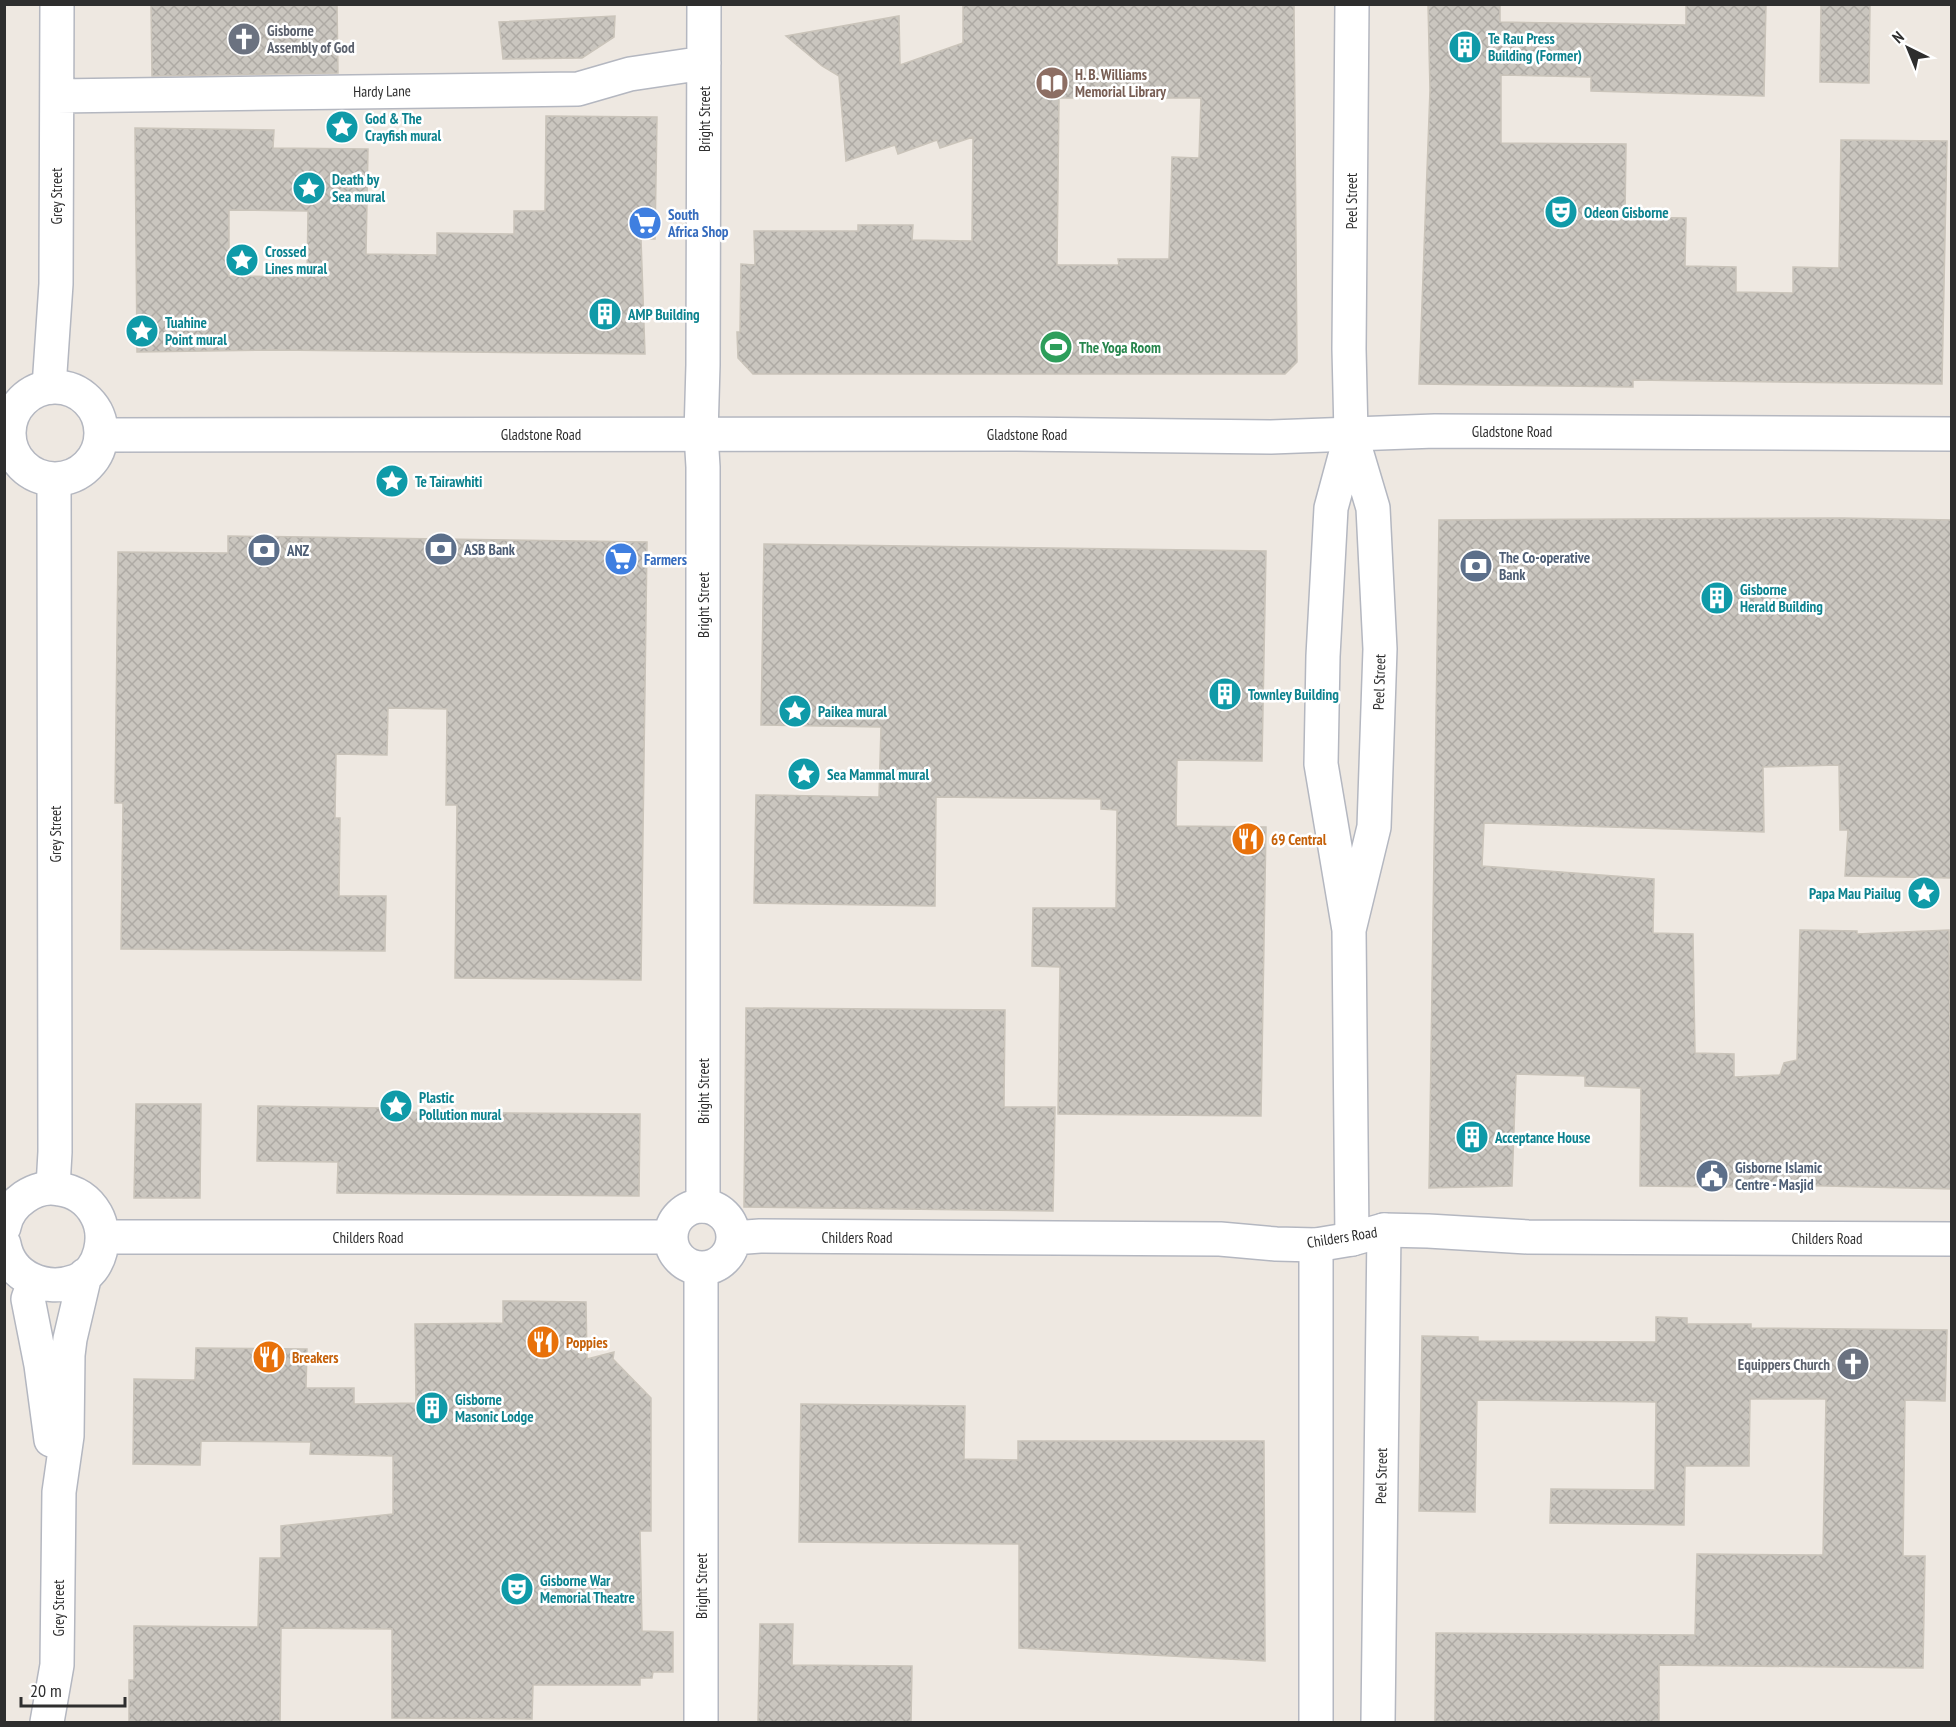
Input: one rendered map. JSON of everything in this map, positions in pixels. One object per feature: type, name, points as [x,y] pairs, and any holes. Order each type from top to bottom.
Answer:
[{"type":"street","name":"Grey Street","points":[[49,387],[56,285],[57,4]]},
{"type":"street","name":"Bright Street","points":[[703,1206],[704,4]]},
{"type":"street","name":"Peel Street","points":[[1349,930],[1374,827],[1380,650],[1373,508],[1352,434],[1349,349],[1352,4]]},
{"type":"street","name":"Hardy Lane","points":[[57,96],[578,88],[630,74],[704,63]]},
{"type":"street","points":[[49,387],[70,389],[86,398],[94,407],[100,420],[102,435],[92,462],[69,478],[54,480],[35,475],[9,454],[9,412],[34,392],[49,387]]},
{"type":"street","name":"Gladstone Road","points":[[102,435],[1015,434],[1271,437],[1423,431],[1513,431],[1952,435]]},
{"type":"street","name":"Peel Street","points":[[1352,434],[1331,508],[1323,656],[1321,764],[1349,930],[1352,1239]]},
{"type":"street","name":"Grey Street","points":[[53,1187],[55,1152],[54,480]]},
{"type":"street","points":[[4,1227],[10,1211],[29,1194],[53,1187],[68,1190],[81,1197],[93,1208],[98,1218],[102,1237],[102,1252],[85,1275],[77,1281],[48,1285],[34,1282],[22,1275],[13,1265],[4,1245]]},
{"type":"street","points":[[703,1206],[714,1209],[724,1216],[731,1226],[733,1238],[730,1250],[723,1260],[713,1267],[701,1269],[688,1266],[679,1259],[672,1248],[670,1237],[673,1225],[680,1215],[690,1208],[703,1206]]},
{"type":"street","name":"Peel Street","points":[[1378,1722],[1384,1230]]},
{"type":"street","name":"Childers Road","points":[[733,1238],[760,1236],[1208,1239],[1316,1245],[1352,1239],[1384,1230],[1528,1237],[1952,1239]]},
{"type":"street","name":"Childers Road","points":[[102,1237],[670,1237]]},
{"type":"street","points":[[1316,1245],[1316,1722]]},
{"type":"street","name":"Bright Street","points":[[701,1269],[701,1722]]},
{"type":"street","name":"Grey Street","points":[[47,1722],[57,1665],[59,1492],[67,1436],[68,1355],[85,1275]]},
{"type":"street","name":"Grey Street","points":[[34,1282],[28,1299],[41,1365],[59,1492]]},
{"type":"building","name":"Gisborne Assembly of God","points":[[151,4],[337,4],[338,73],[152,76]]},
{"type":"building","points":[[963,4],[1294,4],[1297,362],[1285,374],[753,374],[738,358],[737,332],[740,332],[741,264],[755,265],[754,231],[858,231],[858,225],[913,225],[912,240],[972,241],[973,137],[940,148],[937,140],[898,154],[895,145],[846,161],[839,76],[822,66],[786,36],[899,16],[900,65],[963,43]],"holes":[[[1059,98],[1201,98],[1199,158],[1172,157],[1169,259],[1118,259],[1119,265],[1057,265]]]},
{"type":"building","points":[[1428,4],[1500,4],[1500,22],[1686,25],[1686,4],[1766,4],[1764,96],[1591,91],[1591,77],[1501,75],[1501,143],[1626,144],[1625,217],[1686,218],[1685,266],[1736,267],[1736,292],[1793,293],[1793,267],[1839,268],[1841,140],[1947,141],[1942,384],[1633,380],[1633,387],[1419,384],[1430,90]]},
{"type":"building","points":[[1821,4],[1870,4],[1869,83],[1820,82]]},
{"type":"building","points":[[615,16],[614,37],[582,58],[503,59],[499,22]]},
{"type":"building","points":[[546,116],[657,117],[655,239],[641,239],[645,354],[275,350],[137,352],[135,128],[274,130],[273,148],[368,149],[366,254],[437,255],[437,233],[514,234],[514,211],[545,211]],"holes":[[[229,210],[308,211],[307,277],[229,276]]]},
{"type":"building","points":[[1842,518],[1952,520],[1952,878],[1845,876],[1848,830],[1840,830],[1839,765],[1763,767],[1764,832],[1484,823],[1482,866],[1654,879],[1653,933],[1693,934],[1695,1053],[1734,1054],[1734,1077],[1780,1075],[1784,1063],[1797,1060],[1800,930],[1857,931],[1857,934],[1949,930],[1951,1189],[1784,1185],[1640,1186],[1641,1088],[1585,1086],[1585,1076],[1516,1074],[1512,1186],[1429,1188],[1439,520]]},
{"type":"building","points":[[228,536],[647,542],[641,980],[455,978],[457,805],[446,805],[447,709],[388,708],[387,755],[336,754],[335,818],[340,818],[339,896],[386,896],[385,951],[121,949],[123,803],[115,803],[118,552],[228,553]]},
{"type":"building","points":[[764,544],[1266,551],[1262,761],[1177,760],[1176,826],[1266,827],[1261,1116],[1058,1114],[1060,967],[1032,966],[1033,908],[1116,908],[1117,810],[1101,809],[1101,799],[936,797],[935,906],[754,903],[756,795],[879,797],[881,727],[761,725]]},
{"type":"building","points":[[746,1008],[1005,1010],[1004,1107],[1055,1107],[1053,1211],[744,1207]]},
{"type":"building","points":[[136,1104],[201,1104],[200,1198],[134,1198]]},
{"type":"building","points":[[258,1106],[383,1108],[383,1112],[640,1114],[639,1196],[337,1193],[338,1162],[257,1161]]},
{"type":"building","points":[[503,1301],[586,1302],[587,1359],[614,1352],[613,1359],[651,1398],[651,1531],[640,1531],[642,1631],[673,1632],[673,1672],[653,1672],[652,1678],[640,1678],[640,1685],[533,1685],[532,1719],[392,1718],[392,1629],[281,1628],[280,1722],[129,1722],[129,1680],[134,1680],[134,1626],[258,1627],[260,1558],[281,1558],[281,1526],[393,1514],[393,1456],[310,1454],[311,1442],[201,1441],[200,1465],[133,1464],[134,1379],[195,1380],[196,1348],[307,1349],[306,1388],[354,1388],[354,1404],[416,1403],[415,1324],[503,1323]]},
{"type":"building","points":[[1656,1317],[1687,1318],[1687,1324],[1751,1324],[1751,1328],[1947,1330],[1945,1401],[1905,1400],[1903,1556],[1925,1556],[1923,1668],[1659,1665],[1659,1722],[1435,1722],[1436,1633],[1695,1635],[1697,1554],[1823,1555],[1826,1399],[1750,1399],[1749,1466],[1685,1466],[1684,1525],[1550,1523],[1551,1489],[1655,1490],[1656,1402],[1477,1400],[1475,1512],[1419,1511],[1422,1336],[1478,1337],[1478,1341],[1656,1342]]},
{"type":"building","points":[[801,1404],[965,1406],[964,1459],[1018,1460],[1018,1441],[1264,1441],[1265,1661],[1019,1648],[1019,1544],[799,1542]]},
{"type":"building","points":[[760,1624],[793,1624],[792,1665],[912,1666],[911,1722],[758,1722]]},
{"type":"place","name":"Gisborne Assembly of God","points":[[244,39]]},
{"type":"place","name":"Te Rau Press Building (Former)","points":[[1465,47]]},
{"type":"place","name":"H. B. Williams Memorial Library","points":[[1052,83]]},
{"type":"place","name":"God & The Crayfish mural","points":[[342,127]]},
{"type":"place","name":"Death by Sea mural","points":[[309,188]]},
{"type":"place","name":"Odeon Gisborne","points":[[1561,212]]},
{"type":"place","name":"South Africa Shop","points":[[645,223]]},
{"type":"place","name":"Crossed Lines mural","points":[[242,260]]},
{"type":"place","name":"AMP Building","points":[[605,314]]},
{"type":"place","name":"Tuahine Point mural","points":[[142,331]]},
{"type":"place","name":"The Yoga Room","points":[[1056,347]]},
{"type":"place","name":"Te Tairawhiti","points":[[392,481]]},
{"type":"place","name":"ASB Bank","points":[[441,549]]},
{"type":"place","name":"ANZ","points":[[264,550]]},
{"type":"place","name":"Farmers","points":[[621,559]]},
{"type":"place","name":"The Co-operative Bank","points":[[1476,566]]},
{"type":"place","name":"Gisborne Herald Building","points":[[1717,598]]},
{"type":"place","name":"Townley Building","points":[[1225,694]]},
{"type":"place","name":"Paikea mural","points":[[795,711]]},
{"type":"place","name":"Sea Mammal mural","points":[[804,774]]},
{"type":"place","name":"69 Central","points":[[1248,839]]},
{"type":"place","name":"Papa Mau Piailug","points":[[1924,893]]},
{"type":"place","name":"Plastic Pollution mural","points":[[396,1106]]},
{"type":"place","name":"Acceptance House","points":[[1472,1137]]},
{"type":"place","name":"Gisborne Islamic Centre - Masjid","points":[[1712,1176]]},
{"type":"place","name":"Poppies","points":[[543,1342]]},
{"type":"place","name":"Breakers","points":[[269,1357]]},
{"type":"place","name":"Equippers Church","points":[[1853,1364]]},
{"type":"place","name":"Gisborne Masonic Lodge","points":[[432,1408]]},
{"type":"place","name":"Gisborne War Memorial Theatre","points":[[517,1589]]}]
